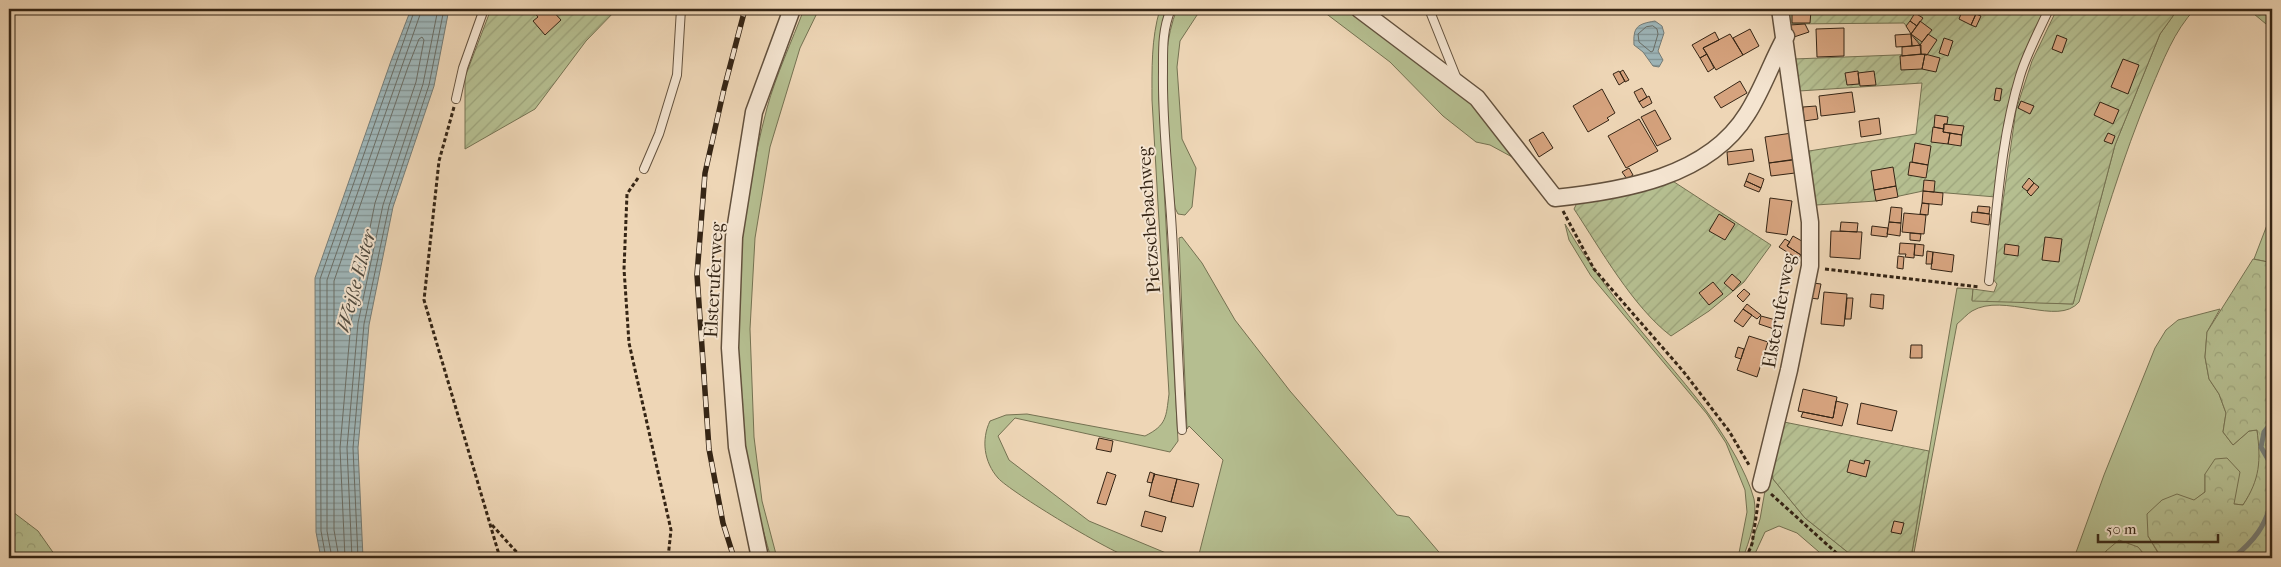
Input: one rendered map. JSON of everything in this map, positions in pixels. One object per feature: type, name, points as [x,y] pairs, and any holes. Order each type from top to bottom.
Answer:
[{"type":"street","name":"Elsteruferweg","points":[[760,558],[738,447],[730,348],[734,237],[754,112],[792,9]]},
{"type":"street","points":[[1359,9],[1477,98],[1555,198],[1607,192],[1684,168],[1702,158],[1726,140],[1747,114],[1786,36]]},
{"type":"street","name":"Elsteruferweg","points":[[1761,484],[1790,370],[1810,266],[1810,222],[1786,36],[1780,9]]},
{"type":"lane","points":[[456,99],[463,68],[484,9]]},
{"type":"lane","points":[[644,169],[659,134],[677,75],[682,9]]},
{"type":"lane","name":"Pietzschebachweg","points":[[1171,9],[1165,23],[1162,44],[1162,93],[1172,231],[1182,430]]},
{"type":"lane","points":[[1429,9],[1458,84]]},
{"type":"lane","points":[[1989,281],[2004,147],[2013,102],[2021,73],[2049,9]]},
{"type":"path","points":[[456,99],[440,162],[424,300],[500,558]]},
{"type":"path","points":[[644,169],[627,194],[624,269],[629,343],[671,530],[668,558]]},
{"type":"path","points":[[1555,198],[1594,269],[1684,371],[1730,432],[1761,484],[1842,558]]},
{"type":"path","points":[[1810,266],[1979,287],[1984,286],[1989,281]]},
{"type":"path","points":[[1746,558],[1752,544],[1761,484]]},
{"type":"path","points":[[491,524],[522,558]]},
{"type":"green space","points":[[491,9],[617,9],[586,41],[535,109],[465,149],[465,77]]},
{"type":"green space","points":[[804,9],[819,9],[800,48],[770,147],[755,238],[750,329],[754,437],[762,501],[777,558],[771,558],[751,481],[741,412],[737,325],[739,281],[749,193],[767,108],[779,71]]},
{"type":"green space","points":[[1160,9],[1169,9],[1162,31],[1159,98],[1178,441],[1170,452],[1015,418],[998,436],[1009,460],[1089,521],[1178,558],[1144,559],[1122,555],[1085,535],[1006,485],[993,472],[987,458],[985,436],[990,421],[1006,415],[1027,414],[1145,436],[1158,428],[1164,419],[1169,394],[1152,100],[1152,65]]},
{"type":"green space","points":[[1177,9],[1201,9],[1180,41],[1177,67],[1182,139],[1196,168],[1192,207],[1185,215],[1178,214],[1175,208],[1165,107],[1166,55],[1170,31]]},
{"type":"green space","points":[[1320,9],[1355,9],[1428,72],[1449,82],[1480,112],[1514,158],[1490,145],[1476,142],[1443,116],[1390,62]]},
{"type":"green space","points":[[1787,9],[2046,9],[2022,61],[2004,124],[1996,197],[1923,191],[1876,201],[1816,205],[1809,151],[1916,134],[1922,83],[1799,91],[1794,59],[1921,54],[1921,45],[1904,23],[1789,24]]},
{"type":"green space","points":[[2057,9],[2178,9],[2160,34],[2115,145],[2073,304],[1972,301],[1973,289],[1994,292],[1997,284],[1992,278],[2016,110],[2032,61]]},
{"type":"green space","points":[[2178,9],[2195,9],[2181,27],[2170,47],[2140,115],[2112,194],[2079,302],[2070,309],[2058,311],[2044,311],[2014,306],[1985,306],[1972,311],[1957,324],[1913,558],[1911,558],[1957,288],[1973,289],[1972,300],[2073,304],[2115,145],[2160,34]]},
{"type":"green space","points":[[2248,9],[2272,9],[2272,29]]},
{"type":"green space","points":[[1668,178],[1771,245],[1744,282],[1709,311],[1671,336],[1657,324],[1631,294],[1574,209],[1578,201]]},
{"type":"green space","points":[[2272,212],[2272,259],[2268,262],[2254,259]]},
{"type":"green space","points":[[1565,224],[1606,286],[1707,412],[1727,441],[1744,472],[1754,499],[1755,513],[1743,558],[1738,558],[1747,512],[1745,490],[1726,443],[1707,414],[1591,276],[1569,240]]},
{"type":"green space","points":[[1182,237],[1202,263],[1235,320],[1290,391],[1397,515],[1409,517],[1444,558],[1198,558],[1223,460],[1189,426],[1187,429],[1179,238]]},
{"type":"green space","points":[[2253,259],[2268,262],[2272,259],[2272,558],[2154,558],[2158,552],[2148,536],[2147,514],[2162,500],[2177,494],[2194,500],[2205,492],[2205,474],[2215,459],[2227,458],[2240,472],[2234,504],[2243,505],[2249,496],[2256,478],[2259,460],[2257,430],[2249,431],[2233,445],[2223,432],[2226,413],[2219,394],[2209,379],[2205,357],[2207,332]]},
{"type":"green space","points":[[2220,309],[2207,332],[2205,357],[2209,379],[2219,394],[2226,413],[2223,432],[2233,445],[2249,431],[2257,430],[2260,461],[2257,478],[2249,495],[2243,505],[2234,504],[2205,474],[2205,492],[2148,536],[2158,553],[2154,558],[2147,558],[2138,547],[2106,551],[2104,558],[2074,558],[2104,475],[2155,348],[2166,330],[2178,320]]},
{"type":"green space","points":[[1784,422],[1929,451],[1911,558],[1855,558],[1805,518],[1773,479],[1771,457]]},
{"type":"green space","points":[[1771,457],[1773,479],[1805,518],[1855,558],[1826,558],[1797,533],[1779,526],[1765,532],[1753,558],[1746,558],[1760,519]]},
{"type":"green space","points":[[9,509],[38,531],[57,558],[9,558]]},
{"type":"green space","points":[[2119,540],[2138,547],[2147,558],[2104,558],[2106,551]]},
{"type":"water","name":"Weiße Elster","points":[[411,9],[449,9],[434,86],[393,207],[369,325],[358,448],[363,558],[321,558],[316,532],[315,278]]},
{"type":"water","points":[[1655,21],[1662,26],[1664,33],[1658,51],[1663,60],[1659,67],[1653,66],[1643,52],[1634,45],[1634,34],[1637,27],[1644,23]]},
{"type":"building","points":[[537,9],[551,9],[561,20],[545,35],[533,21],[538,17],[534,12]]},
{"type":"building","points":[[1892,9],[1909,9],[1908,14],[1892,14]]},
{"type":"building","points":[[1963,9],[1978,9],[1971,25],[1959,19]]},
{"type":"building","points":[[1792,11],[1811,11],[1810,23],[1792,23]]},
{"type":"building","points":[[1915,13],[1923,18],[1917,26],[1910,21]]},
{"type":"building","points":[[1976,14],[1981,16],[1976,27],[1971,25]]},
{"type":"building","points":[[1910,21],[1917,26],[1911,34],[1906,26]]},
{"type":"building","points":[[1920,21],[1932,30],[1922,42],[1911,34]]},
{"type":"building","points":[[1805,24],[1809,32],[1791,38],[1790,25]]},
{"type":"building","points":[[1844,28],[1844,56],[1817,57],[1816,29]]},
{"type":"building","points":[[1750,29],[1759,46],[1743,55],[1733,38]]},
{"type":"building","points":[[1715,32],[1719,40],[1703,48],[1707,54],[1700,58],[1692,45]]},
{"type":"building","points":[[1730,34],[1743,55],[1716,70],[1703,48]]},
{"type":"building","points":[[1911,34],[1920,45],[1921,45],[1912,46]]},
{"type":"building","points":[[1911,34],[1912,46],[1896,47],[1895,35]]},
{"type":"building","points":[[1928,34],[1937,40],[1927,55],[1921,54],[1920,45]]},
{"type":"building","points":[[2057,35],[2067,39],[2062,53],[2052,49]]},
{"type":"building","points":[[1944,38],[1953,41],[1948,56],[1939,53]]},
{"type":"building","points":[[1921,45],[1921,54],[1902,56],[1902,47]]},
{"type":"building","points":[[1707,54],[1714,68],[1708,72],[1700,58]]},
{"type":"building","points":[[1925,54],[1922,69],[1901,70],[1900,56]]},
{"type":"building","points":[[1925,54],[1940,58],[1936,72],[1922,69]]},
{"type":"building","points":[[2123,59],[2139,65],[2128,94],[2111,87]]},
{"type":"building","points":[[1623,70],[1629,80],[1625,82],[1620,72]]},
{"type":"building","points":[[1619,71],[1625,81],[1619,85],[1613,74]]},
{"type":"building","points":[[1858,71],[1859,84],[1847,85],[1845,73]]},
{"type":"building","points":[[1874,71],[1876,85],[1860,86],[1858,73]]},
{"type":"building","points":[[1740,81],[1747,93],[1721,108],[1714,97]]},
{"type":"building","points":[[1642,88],[1647,97],[1639,102],[1634,92]]},
{"type":"building","points":[[1996,88],[2002,89],[2000,101],[1994,100]]},
{"type":"building","points":[[1602,89],[1615,113],[1607,118],[1609,120],[1588,132],[1573,106]]},
{"type":"building","points":[[1852,92],[1855,112],[1821,116],[1819,96]]},
{"type":"building","points":[[1649,96],[1652,103],[1643,108],[1639,102]]},
{"type":"building","points":[[2021,101],[2034,106],[2030,114],[2018,108]]},
{"type":"building","points":[[2100,102],[2119,110],[2113,124],[2094,115]]},
{"type":"building","points":[[1816,106],[1818,119],[1804,121],[1803,107]]},
{"type":"building","points":[[1655,110],[1671,139],[1657,146],[1641,117]]},
{"type":"building","points":[[1935,115],[1948,117],[1947,124],[1944,124],[1944,129],[1934,127]]},
{"type":"building","points":[[1879,118],[1881,134],[1861,137],[1859,121]]},
{"type":"building","points":[[1639,119],[1658,151],[1626,168],[1608,136]]},
{"type":"building","points":[[1944,124],[1964,126],[1962,135],[1943,132]]},
{"type":"building","points":[[1933,127],[1944,129],[1943,132],[1950,133],[1948,144],[1931,142]]},
{"type":"building","points":[[1543,132],[1553,148],[1539,157],[1529,140]]},
{"type":"building","points":[[1792,133],[1796,159],[1769,163],[1765,137]]},
{"type":"building","points":[[1950,133],[1962,135],[1961,146],[1948,144]]},
{"type":"building","points":[[2108,133],[2115,136],[2112,144],[2104,141]]},
{"type":"building","points":[[1915,143],[1931,146],[1928,165],[1912,162]]},
{"type":"building","points":[[1752,149],[1754,161],[1728,165],[1727,152]]},
{"type":"building","points":[[1793,160],[1795,173],[1771,176],[1769,163]]},
{"type":"building","points":[[1910,162],[1928,165],[1926,178],[1908,175]]},
{"type":"building","points":[[1893,167],[1896,186],[1874,190],[1871,171]]},
{"type":"building","points":[[1629,168],[1633,175],[1627,179],[1622,172]]},
{"type":"building","points":[[1749,173],[1764,179],[1761,188],[1746,181]]},
{"type":"building","points":[[2029,178],[2034,183],[2027,191],[2022,187]]},
{"type":"building","points":[[1924,180],[1935,181],[1934,192],[1923,191]]},
{"type":"building","points":[[1746,181],[1761,188],[1759,192],[1744,186]]},
{"type":"building","points":[[2034,183],[2039,187],[2031,196],[2027,192]]},
{"type":"building","points":[[1896,186],[1898,197],[1876,201],[1874,190]]},
{"type":"building","points":[[1923,191],[1943,193],[1942,205],[1922,203]]},
{"type":"building","points":[[1770,198],[1792,201],[1787,235],[1766,232]]},
{"type":"building","points":[[1922,203],[1929,204],[1928,215],[1920,214]]},
{"type":"building","points":[[1978,206],[1990,207],[1989,214],[1977,212]]},
{"type":"building","points":[[1891,207],[1902,208],[1901,223],[1889,222]]},
{"type":"building","points":[[1972,212],[1990,214],[1989,225],[1971,222]]},
{"type":"building","points":[[1904,213],[1926,215],[1924,234],[1902,232]]},
{"type":"building","points":[[1719,214],[1735,224],[1725,240],[1709,231]]},
{"type":"building","points":[[1841,222],[1858,223],[1857,232],[1840,231]]},
{"type":"building","points":[[1889,222],[1901,223],[1900,236],[1887,234]]},
{"type":"building","points":[[1872,226],[1888,228],[1887,237],[1871,235]]},
{"type":"building","points":[[1831,231],[1862,232],[1860,259],[1830,257]]},
{"type":"building","points":[[1910,233],[1921,234],[1920,241],[1910,240]]},
{"type":"building","points":[[1793,236],[1807,244],[1801,255],[1787,246]]},
{"type":"building","points":[[2045,237],[2062,239],[2059,262],[2042,260]]},
{"type":"building","points":[[1785,239],[1790,242],[1787,246],[1801,255],[1798,259],[1779,247]]},
{"type":"building","points":[[1900,243],[1915,244],[1914,258],[1905,257],[1906,254],[1899,254]]},
{"type":"building","points":[[1915,244],[1924,245],[1923,256],[1914,255]]},
{"type":"building","points":[[2005,244],[2019,246],[2018,256],[2004,254]]},
{"type":"building","points":[[1927,251],[1933,252],[1932,264],[1926,264]]},
{"type":"building","points":[[1933,252],[1954,255],[1952,272],[1931,269]]},
{"type":"building","points":[[1898,256],[1904,257],[1903,269],[1897,268]]},
{"type":"building","points":[[1732,274],[1741,282],[1733,291],[1724,283]]},
{"type":"building","points":[[1713,282],[1723,294],[1709,305],[1699,293]]},
{"type":"building","points":[[1813,283],[1821,284],[1818,299],[1810,298]]},
{"type":"building","points":[[1744,289],[1750,294],[1743,302],[1737,296]]},
{"type":"building","points":[[1824,292],[1847,294],[1844,326],[1821,324]]},
{"type":"building","points":[[1871,294],[1884,295],[1883,309],[1870,307]]},
{"type":"building","points":[[1847,298],[1853,298],[1851,319],[1845,319]]},
{"type":"building","points":[[1747,304],[1761,315],[1757,319],[1743,309]]},
{"type":"building","points":[[1743,309],[1752,315],[1743,327],[1734,321]]},
{"type":"building","points":[[1761,316],[1776,320],[1774,329],[1759,324]]},
{"type":"building","points":[[1749,336],[1768,342],[1757,377],[1737,370]]},
{"type":"building","points":[[1911,345],[1922,345],[1922,358],[1910,358]]},
{"type":"building","points":[[1738,347],[1744,349],[1741,359],[1735,357]]},
{"type":"building","points":[[1803,389],[1837,397],[1833,418],[1798,411]]},
{"type":"building","points":[[1836,401],[1848,404],[1842,426],[1801,417],[1803,412],[1833,418]]},
{"type":"building","points":[[1861,403],[1897,411],[1892,431],[1857,424]]},
{"type":"building","points":[[1099,438],[1113,441],[1111,452],[1096,449]]},
{"type":"building","points":[[1850,460],[1864,464],[1865,460],[1870,461],[1866,477],[1847,472]]},
{"type":"building","points":[[1107,472],[1116,475],[1106,505],[1097,503]]},
{"type":"building","points":[[1150,472],[1155,474],[1152,483],[1147,482]]},
{"type":"building","points":[[1154,474],[1177,479],[1171,502],[1149,496]]},
{"type":"building","points":[[1177,479],[1199,484],[1193,507],[1171,502]]},
{"type":"building","points":[[1145,511],[1166,517],[1162,532],[1141,526]]},
{"type":"building","points":[[1894,521],[1904,523],[1901,534],[1891,532]]},
{"type":"waterway","points":[[2272,422],[2264,432],[2261,447],[2269,461],[2272,484]]},
{"type":"waterway","points":[[2233,558],[2253,539],[2263,525],[2272,499]]},
{"type":"railway","points":[[734,558],[723,523],[709,449],[697,275],[705,173],[745,9]]}]
